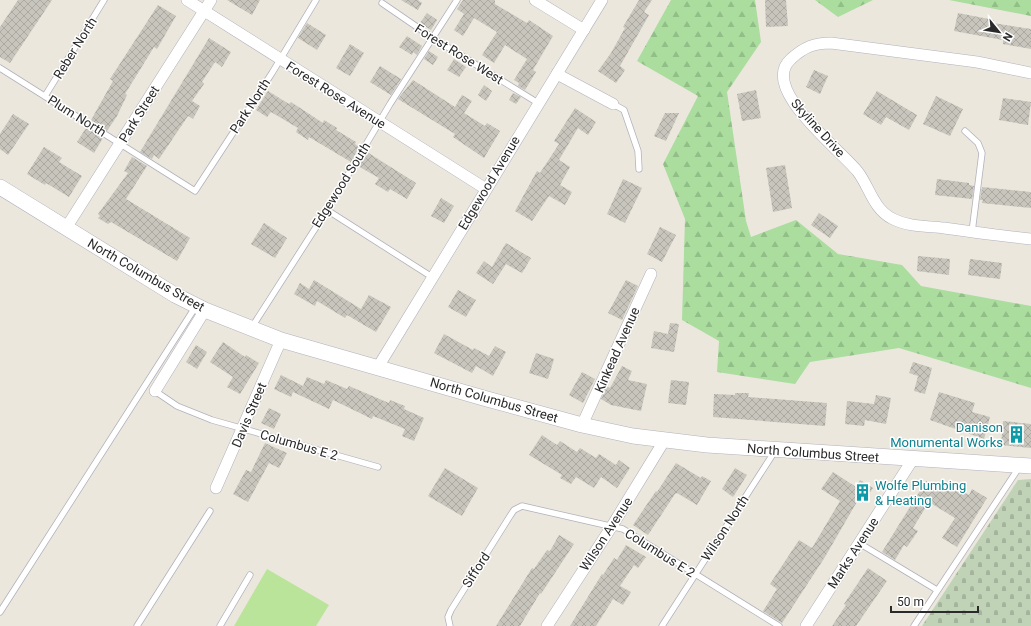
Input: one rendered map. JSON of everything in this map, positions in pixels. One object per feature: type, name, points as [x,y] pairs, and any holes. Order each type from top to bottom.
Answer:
[{"type":"main road","name":"North Columbus Street","points":[[0,187],[201,308],[250,329],[281,340],[582,425],[664,441],[775,450],[1025,466]]},
{"type":"street","name":"Forest Rose Avenue","points":[[188,0],[280,60],[486,189]]},
{"type":"street","name":"Park Street","points":[[66,228],[211,0]]},
{"type":"street","points":[[535,0],[584,30]]},
{"type":"street","name":"Edgewood Avenue","points":[[378,367],[602,0]]},
{"type":"street","name":"Skyline Drive","points":[[1031,73],[977,62],[831,43],[816,43],[801,49],[788,61],[785,67],[784,77],[787,95],[797,109],[857,171],[876,206],[884,214],[907,225],[1031,239]]},
{"type":"street","points":[[556,74],[613,104]]},
{"type":"street","name":"Kinkead Avenue","points":[[582,425],[651,274]]},
{"type":"street","points":[[155,391],[201,308]]},
{"type":"street","name":"Davis Street","points":[[216,488],[281,340]]},
{"type":"street","name":"Wilson Avenue","points":[[547,626],[612,526],[664,441]]},
{"type":"street","name":"Marks Avenue","points":[[806,626],[913,459]]},
{"type":"lane","name":"Reber North","points":[[45,96],[104,0]]},
{"type":"lane","name":"Park North","points":[[195,191],[280,60],[316,0]]},
{"type":"lane","name":"Edgewood South","points":[[250,329],[327,210],[379,122],[457,0]]},
{"type":"lane","name":"Forest Rose West","points":[[382,3],[433,38],[538,103]]},
{"type":"lane","name":"Plum North","points":[[0,68],[195,191]]},
{"type":"lane","points":[[613,104],[624,110],[638,151],[639,169]]},
{"type":"lane","points":[[965,131],[978,143],[982,153],[972,232]]},
{"type":"lane","points":[[327,210],[432,277]]},
{"type":"lane","points":[[0,612],[201,308]]},
{"type":"lane","name":"Columbus E 2","points":[[155,391],[177,406],[243,428],[378,467]]},
{"type":"lane","name":"Wilson North","points":[[662,626],[775,450]]},
{"type":"lane","points":[[914,626],[937,590],[1025,466]]},
{"type":"lane","name":"Columbus E 2","points":[[510,516],[514,510],[522,506],[623,529],[779,626]]},
{"type":"lane","points":[[137,626],[210,511]]},
{"type":"lane","name":"Sifford","points":[[450,626],[448,617],[451,610],[510,516]]},
{"type":"lane","points":[[859,543],[937,590]]},
{"type":"lane","points":[[220,626],[250,576]]},
{"type":"green space","points":[[671,0],[755,0],[761,42],[727,92],[746,221],[751,237],[796,220],[838,254],[902,265],[921,286],[1031,306],[1031,388],[899,348],[810,362],[795,384],[717,372],[719,341],[682,320],[685,219],[663,164],[698,96],[637,61]]},
{"type":"green space","points":[[815,0],[873,0],[838,17]]},
{"type":"green space","points":[[949,0],[1031,0],[1031,16]]},
{"type":"green space","points":[[1031,479],[1031,626],[922,626],[1018,480]]},
{"type":"green space","points":[[267,569],[329,605],[316,626],[234,626]]},
{"type":"building","points":[[18,0],[52,0],[10,63],[0,57],[0,27]]},
{"type":"building","points":[[227,0],[260,0],[252,15]]},
{"type":"building","points":[[401,0],[418,0],[422,3],[418,10]]},
{"type":"building","points":[[463,0],[495,0],[495,4],[527,23],[529,20],[553,36],[533,70],[536,72],[525,90],[518,86],[519,83],[514,80],[527,59],[505,45],[494,63],[482,55],[497,32],[474,18],[463,36],[454,30],[464,14],[457,9]]},
{"type":"building","points":[[639,0],[652,0],[644,12],[649,15],[620,66],[625,70],[616,83],[598,71],[611,53],[625,28],[623,27]]},
{"type":"building","points":[[765,0],[786,0],[788,26],[766,27]]},
{"type":"building","points":[[158,5],[176,16],[157,49],[154,47],[125,94],[127,95],[117,116],[107,131],[91,120],[113,81],[110,79]]},
{"type":"building","points":[[427,13],[437,20],[431,30],[420,23]]},
{"type":"building","points":[[958,13],[994,20],[993,23],[1031,29],[1031,49],[1003,44],[1003,40],[954,31]]},
{"type":"building","points":[[307,23],[326,35],[317,50],[298,38]]},
{"type":"building","points":[[407,36],[422,46],[417,55],[413,52],[412,55],[399,47]]},
{"type":"building","points":[[209,38],[231,52],[222,67],[215,62],[202,82],[204,84],[192,101],[200,106],[193,119],[188,116],[159,159],[154,155],[152,159],[140,152]]},
{"type":"building","points":[[350,44],[364,53],[350,76],[336,68]]},
{"type":"building","points":[[429,51],[438,57],[433,65],[424,59]]},
{"type":"building","points":[[454,59],[466,67],[459,77],[447,70]]},
{"type":"building","points":[[380,66],[401,79],[391,95],[370,82]]},
{"type":"building","points":[[814,70],[828,76],[820,94],[806,87]]},
{"type":"building","points":[[413,80],[455,107],[462,95],[472,101],[464,113],[485,126],[487,123],[500,131],[484,158],[453,137],[455,134],[398,99]]},
{"type":"building","points":[[484,85],[492,91],[486,101],[478,95]]},
{"type":"building","points":[[756,90],[761,118],[742,121],[737,94]]},
{"type":"building","points":[[268,91],[289,104],[291,102],[323,123],[324,120],[337,128],[336,130],[356,142],[355,144],[359,147],[351,162],[309,137],[308,140],[296,132],[298,128],[271,112],[267,117],[256,110]]},
{"type":"building","points":[[877,91],[917,115],[909,130],[886,117],[881,125],[863,114]]},
{"type":"building","points":[[513,93],[521,97],[516,104],[509,100]]},
{"type":"building","points":[[936,96],[963,109],[950,136],[923,124]]},
{"type":"building","points":[[1003,98],[1031,102],[1028,125],[999,120]]},
{"type":"building","points":[[575,108],[596,122],[588,135],[578,128],[559,160],[570,167],[560,185],[572,192],[565,205],[549,196],[532,221],[515,211],[537,171],[540,173],[559,144],[554,141]]},
{"type":"building","points":[[665,113],[679,113],[666,141],[654,136]]},
{"type":"building","points":[[13,114],[29,124],[8,155],[0,149],[0,134]]},
{"type":"building","points":[[86,128],[103,138],[94,153],[77,142]]},
{"type":"building","points":[[44,147],[62,158],[59,162],[82,176],[69,197],[46,183],[45,185],[27,174]]},
{"type":"building","points":[[367,152],[416,183],[407,199],[390,189],[388,192],[375,184],[379,178],[358,166]]},
{"type":"building","points":[[132,157],[147,166],[126,199],[190,238],[177,261],[111,222],[108,224],[98,218],[100,216],[98,214],[128,173],[124,171]]},
{"type":"building","points":[[785,165],[792,208],[773,212],[766,168]]},
{"type":"building","points":[[623,179],[642,188],[625,223],[607,214]]},
{"type":"building","points":[[937,179],[969,183],[969,185],[974,186],[972,199],[935,195]]},
{"type":"building","points":[[982,187],[1031,192],[1031,208],[982,203],[983,200],[980,200]]},
{"type":"building","points":[[441,198],[454,206],[444,223],[431,216]]},
{"type":"building","points":[[819,213],[838,226],[830,238],[811,225]]},
{"type":"building","points":[[264,223],[287,238],[275,258],[251,244]]},
{"type":"building","points":[[660,227],[676,235],[662,262],[647,254]]},
{"type":"building","points":[[506,243],[531,258],[522,273],[506,264],[493,284],[476,273],[484,261],[492,267]]},
{"type":"building","points":[[918,256],[950,259],[949,275],[917,271]]},
{"type":"building","points":[[970,259],[1002,263],[1000,279],[968,275]]},
{"type":"building","points":[[314,280],[361,309],[369,295],[391,307],[376,332],[347,315],[345,318],[317,301],[315,306],[294,294],[300,283],[309,289]]},
{"type":"building","points":[[626,280],[638,286],[622,320],[608,313]]},
{"type":"building","points":[[458,290],[476,300],[466,317],[448,307]]},
{"type":"building","points":[[670,323],[679,324],[674,352],[651,348],[654,331],[668,334]]},
{"type":"building","points":[[444,334],[473,350],[474,348],[489,356],[495,346],[506,352],[493,376],[476,366],[472,373],[434,353]]},
{"type":"building","points":[[223,342],[245,357],[246,355],[259,363],[240,394],[227,387],[233,377],[210,362]]},
{"type":"building","points":[[196,345],[207,352],[197,369],[186,362]]},
{"type":"building","points":[[536,353],[554,359],[548,379],[529,373]]},
{"type":"building","points":[[913,362],[932,368],[925,394],[914,391],[918,376],[909,373]]},
{"type":"building","points":[[622,366],[632,371],[628,380],[647,384],[641,411],[611,405],[601,399],[607,386],[610,388]]},
{"type":"building","points":[[582,372],[595,379],[583,403],[569,395]]},
{"type":"building","points":[[281,375],[303,386],[307,377],[324,384],[326,380],[347,389],[349,386],[389,403],[390,400],[405,406],[404,409],[424,418],[414,441],[402,436],[405,429],[373,416],[372,419],[333,400],[329,409],[293,392],[291,397],[274,389]]},
{"type":"building","points":[[671,380],[689,382],[686,405],[668,403]]},
{"type":"building","points":[[939,392],[975,403],[972,412],[990,417],[984,439],[930,420]]},
{"type":"building","points":[[735,393],[749,393],[748,397],[827,403],[825,426],[713,417],[714,394],[735,395]]},
{"type":"building","points":[[876,395],[891,398],[886,424],[865,420],[864,426],[845,424],[847,401],[874,404]]},
{"type":"building","points":[[269,408],[281,414],[274,429],[261,423]]},
{"type":"building","name":"Danison Monumental Works","points":[[1003,421],[1031,424],[1031,448],[1001,445]]},
{"type":"building","points":[[542,435],[557,445],[560,441],[577,452],[580,448],[596,458],[599,454],[616,465],[619,460],[630,468],[617,488],[601,477],[594,488],[576,477],[571,484],[560,478],[562,475],[529,455]]},
{"type":"building","points":[[265,443],[287,453],[279,468],[269,463],[248,502],[233,494],[246,470],[251,472]]},
{"type":"building","points":[[676,463],[701,478],[702,476],[711,481],[697,505],[677,493],[675,494],[648,535],[633,525]]},
{"type":"building","points":[[445,468],[478,488],[462,516],[428,496]]},
{"type":"building","points":[[735,468],[747,475],[733,497],[722,489]]},
{"type":"building","points":[[833,472],[856,487],[860,480],[873,488],[863,503],[858,500],[825,557],[782,623],[763,611],[777,589],[770,584],[799,540],[812,548],[840,501],[821,489]]},
{"type":"building","points":[[926,481],[944,492],[949,483],[969,495],[972,489],[987,498],[957,547],[942,538],[955,518],[929,502],[913,528],[918,531],[907,547],[904,545],[895,560],[882,552]]},
{"type":"building","points":[[559,535],[574,544],[541,594],[540,593],[520,626],[496,626],[532,568],[534,569],[547,550],[550,551]]},
{"type":"building","points":[[626,545],[646,557],[638,568],[634,565],[620,586],[631,592],[623,605],[613,599],[596,626],[570,626],[602,574],[603,575],[614,558],[617,560]]},
{"type":"building","points":[[868,568],[887,581],[856,626],[832,626],[846,605],[844,604]]},
{"type":"place","name":"Danison Monumental Works","points":[[1016,434]]},
{"type":"place","name":"Wolfe Plumbing & Heating","points":[[862,492]]}]
